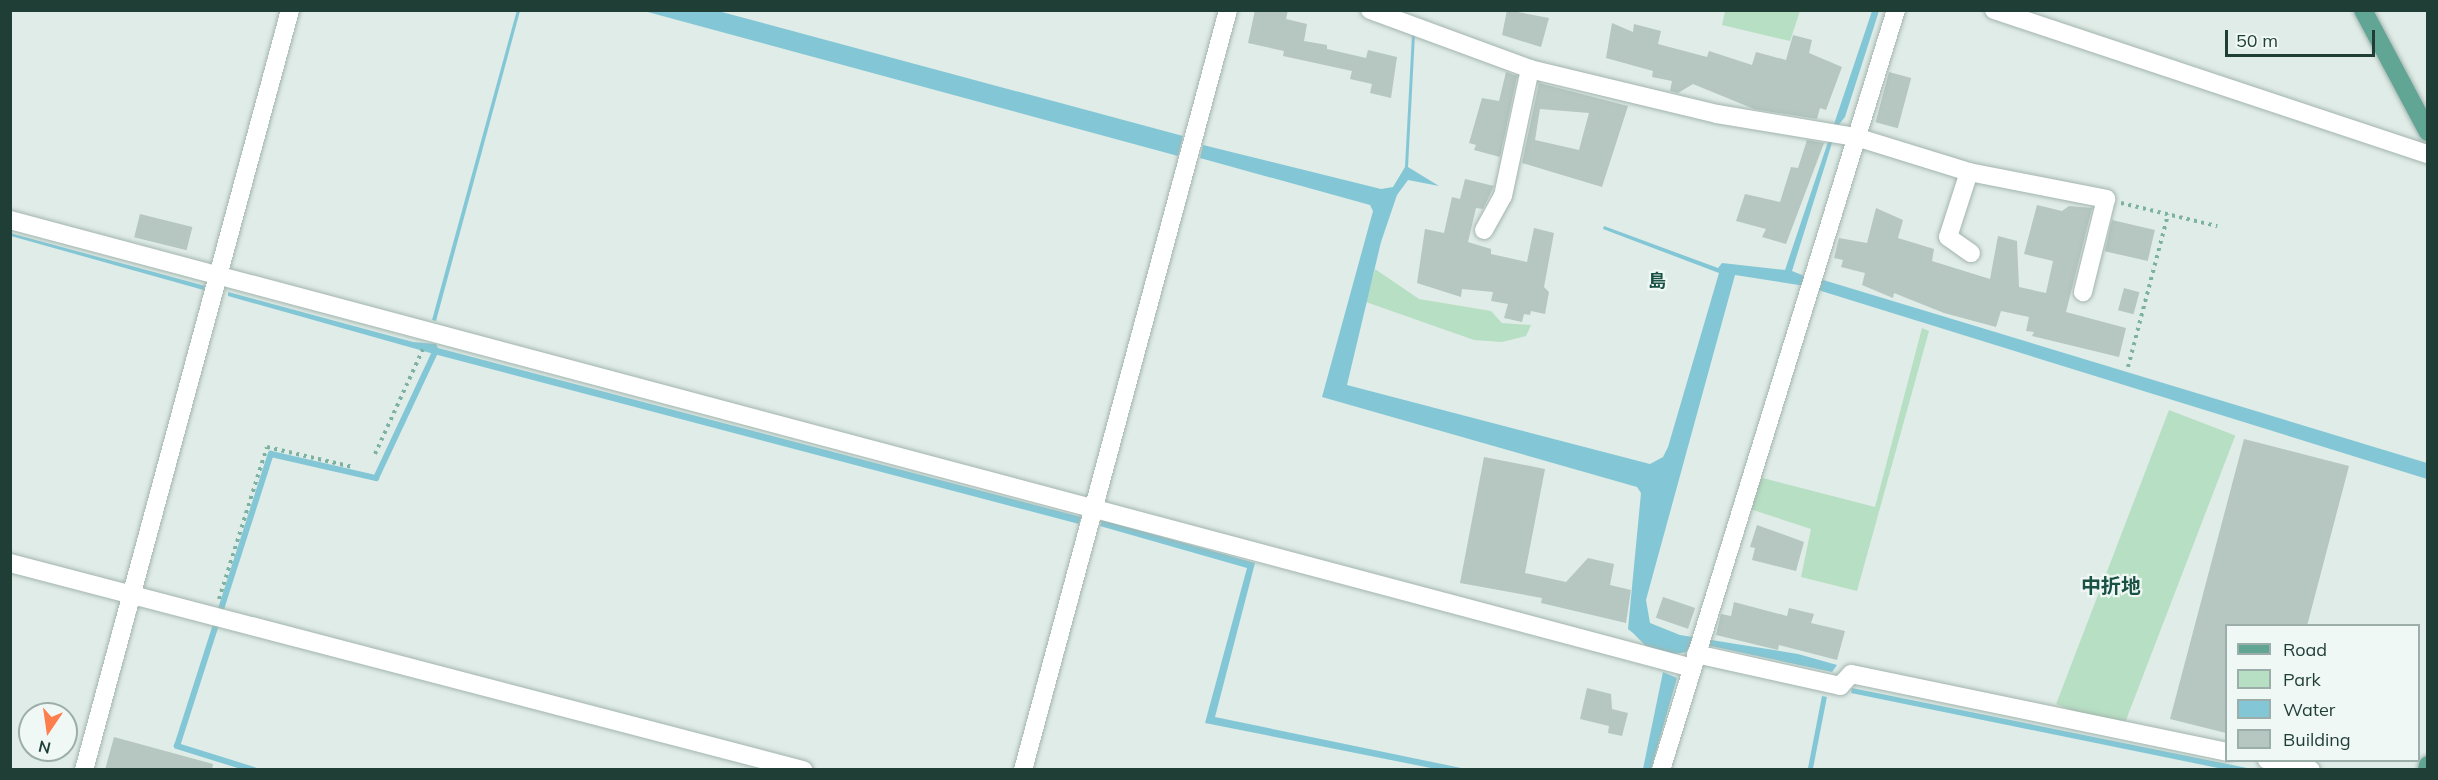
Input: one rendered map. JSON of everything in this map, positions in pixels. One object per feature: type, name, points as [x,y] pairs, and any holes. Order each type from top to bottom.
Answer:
[{"type":"main road","points":[[2363,10],[2427,132]]},
{"type":"main road","points":[[2427,765],[2427,770]]},
{"type":"street","points":[[84,770],[290,10]]},
{"type":"street","points":[[1023,770],[1228,10]]},
{"type":"street","points":[[1370,10],[1530,69],[1717,114],[1856,137],[1969,172],[2106,199],[2083,292]]},
{"type":"street","points":[[1661,770],[1896,10]]},
{"type":"street","points":[[1994,10],[2427,154]]},
{"type":"street","points":[[1484,230],[1503,196],[1530,69]]},
{"type":"street","points":[[1969,172],[1948,237],[1971,253]]},
{"type":"street","points":[[10,220],[1093,506],[1694,661],[1840,686],[1851,674],[2225,752]]},
{"type":"street","points":[[10,563],[803,770]]},
{"type":"street","points":[[2276,762],[2311,770]]},
{"type":"path","points":[[2106,199],[2217,226]]},
{"type":"path","points":[[2128,367],[2168,214]]},
{"type":"path","points":[[375,454],[429,332]]},
{"type":"path","points":[[214,617],[267,447],[353,467]]},
{"type":"green space","points":[[1725,10],[1800,11],[1790,41],[1722,25]]},
{"type":"green space","points":[[1375,269],[1419,299],[1491,311],[1502,323],[1531,325],[1526,336],[1502,342],[1474,340],[1366,302]]},
{"type":"green space","points":[[1922,328],[1929,331],[1857,591],[1801,577],[1811,529],[1747,508],[1759,477],[1875,507]]},
{"type":"green space","points":[[2169,410],[2235,435],[2122,730],[2056,704]]},
{"type":"water","points":[[517,10],[520,11],[436,321],[432,320]]},
{"type":"water","points":[[644,11],[718,11],[1183,136],[1178,156]]},
{"type":"water","points":[[1872,11],[1879,11],[1845,117],[1837,127],[1792,271],[1807,277],[1805,286],[1735,275],[1646,600],[1650,623],[1680,635],[1798,654],[1837,665],[1832,672],[1692,642],[1689,652],[1672,654],[1646,646],[1628,629],[1641,493],[1637,487],[1322,397],[1373,211],[1370,205],[1200,158],[1203,145],[1381,189],[1393,187],[1405,167],[1412,34],[1415,34],[1408,167],[1439,186],[1408,180],[1397,195],[1381,242],[1347,385],[1650,464],[1663,457],[1668,447],[1719,273],[1603,229],[1604,226],[1718,268],[1722,263],[1785,270]]},
{"type":"water","points":[[10,233],[209,287],[207,291],[11,236]]},
{"type":"water","points":[[1820,279],[2427,463],[2427,479],[1818,290]]},
{"type":"water","points":[[228,292],[413,342],[436,344],[438,348],[1081,517],[1079,524],[434,354],[228,296]]},
{"type":"water","points":[[1102,520],[1255,563],[1215,717],[1466,769],[1436,769],[1205,723],[1247,568],[1100,526]]},
{"type":"water","points":[[1663,672],[1677,678],[1651,769],[1643,769]]},
{"type":"water","points":[[1852,688],[2252,769],[2223,769],[1851,693]]},
{"type":"water","points":[[1822,696],[1827,697],[1813,770],[1808,770]]},
{"type":"building","points":[[1255,10],[1288,10],[1286,19],[1307,24],[1304,41],[1327,45],[1327,49],[1366,58],[1368,50],[1397,57],[1391,98],[1370,93],[1372,84],[1350,79],[1352,71],[1283,56],[1284,51],[1248,43]]},
{"type":"building","points":[[1507,10],[1549,18],[1541,47],[1502,35]]},
{"type":"building","points":[[1612,23],[1633,32],[1634,24],[1661,31],[1658,44],[1707,57],[1709,51],[1752,65],[1756,52],[1786,60],[1793,35],[1812,40],[1809,53],[1842,67],[1826,110],[1820,108],[1817,119],[1754,109],[1693,84],[1678,93],[1670,91],[1672,81],[1652,77],[1653,71],[1606,58]]},
{"type":"building","points":[[1506,72],[1517,76],[1500,157],[1474,150],[1476,145],[1469,143],[1482,98],[1499,101]]},
{"type":"building","points":[[1889,72],[1911,78],[1898,128],[1876,122]]},
{"type":"building","points":[[1539,83],[1628,106],[1602,187],[1522,163]],"holes":[[[1540,109],[1589,113],[1579,150],[1535,140]]]},
{"type":"building","points":[[1807,140],[1824,143],[1786,244],[1762,237],[1766,229],[1736,221],[1745,194],[1780,202],[1791,167],[1798,168]]},
{"type":"building","points":[[1465,179],[1494,186],[1483,209],[1476,208],[1468,242],[1491,249],[1491,254],[1527,262],[1534,228],[1554,233],[1544,287],[1549,292],[1545,314],[1531,311],[1530,315],[1524,314],[1522,322],[1504,318],[1508,304],[1491,301],[1493,292],[1462,289],[1461,297],[1417,283],[1425,229],[1444,233],[1452,197],[1460,199]]},
{"type":"building","points":[[2037,205],[2062,211],[2069,206],[2092,208],[2066,312],[2126,328],[2119,357],[2032,336],[2034,332],[2026,331],[2029,317],[2001,311],[1996,327],[1944,313],[1894,293],[1893,298],[1862,285],[1865,273],[1841,267],[1843,260],[1834,258],[1839,238],[1867,243],[1876,208],[1903,220],[1898,238],[1934,249],[1932,261],[1990,279],[1998,236],[2017,241],[2019,287],[2046,293],[2053,261],[2024,254]]},
{"type":"building","points":[[140,214],[192,227],[187,250],[134,237]]},
{"type":"building","points":[[2112,220],[2155,230],[2148,261],[2105,251]]},
{"type":"building","points":[[2124,288],[2139,292],[2134,314],[2118,310]]},
{"type":"building","points":[[2244,439],[2349,466],[2308,624],[2225,624],[2225,733],[2170,719]]},
{"type":"building","points":[[1484,457],[1545,469],[1525,573],[1566,582],[1588,558],[1614,564],[1610,585],[1631,590],[1626,623],[1541,603],[1542,598],[1460,583]]},
{"type":"building","points":[[1757,525],[1804,542],[1796,571],[1752,560],[1755,548],[1750,547]]},
{"type":"building","points":[[1663,597],[1695,608],[1688,629],[1656,618]]},
{"type":"building","points":[[1734,602],[1787,616],[1789,608],[1814,614],[1811,623],[1845,631],[1837,660],[1779,645],[1778,650],[1716,635],[1721,614],[1731,616]]},
{"type":"building","points":[[1587,688],[1611,694],[1612,709],[1628,713],[1622,736],[1608,733],[1609,726],[1580,719]]},
{"type":"building","points":[[114,737],[213,764],[212,770],[105,770]]},
{"type":"waterway","points":[[254,770],[177,746],[271,454],[376,478],[434,354]]},
{"type":"district","name":"島","points":[[1657,281]]},
{"type":"district","name":"中折地","points":[[2111,585]]}]
